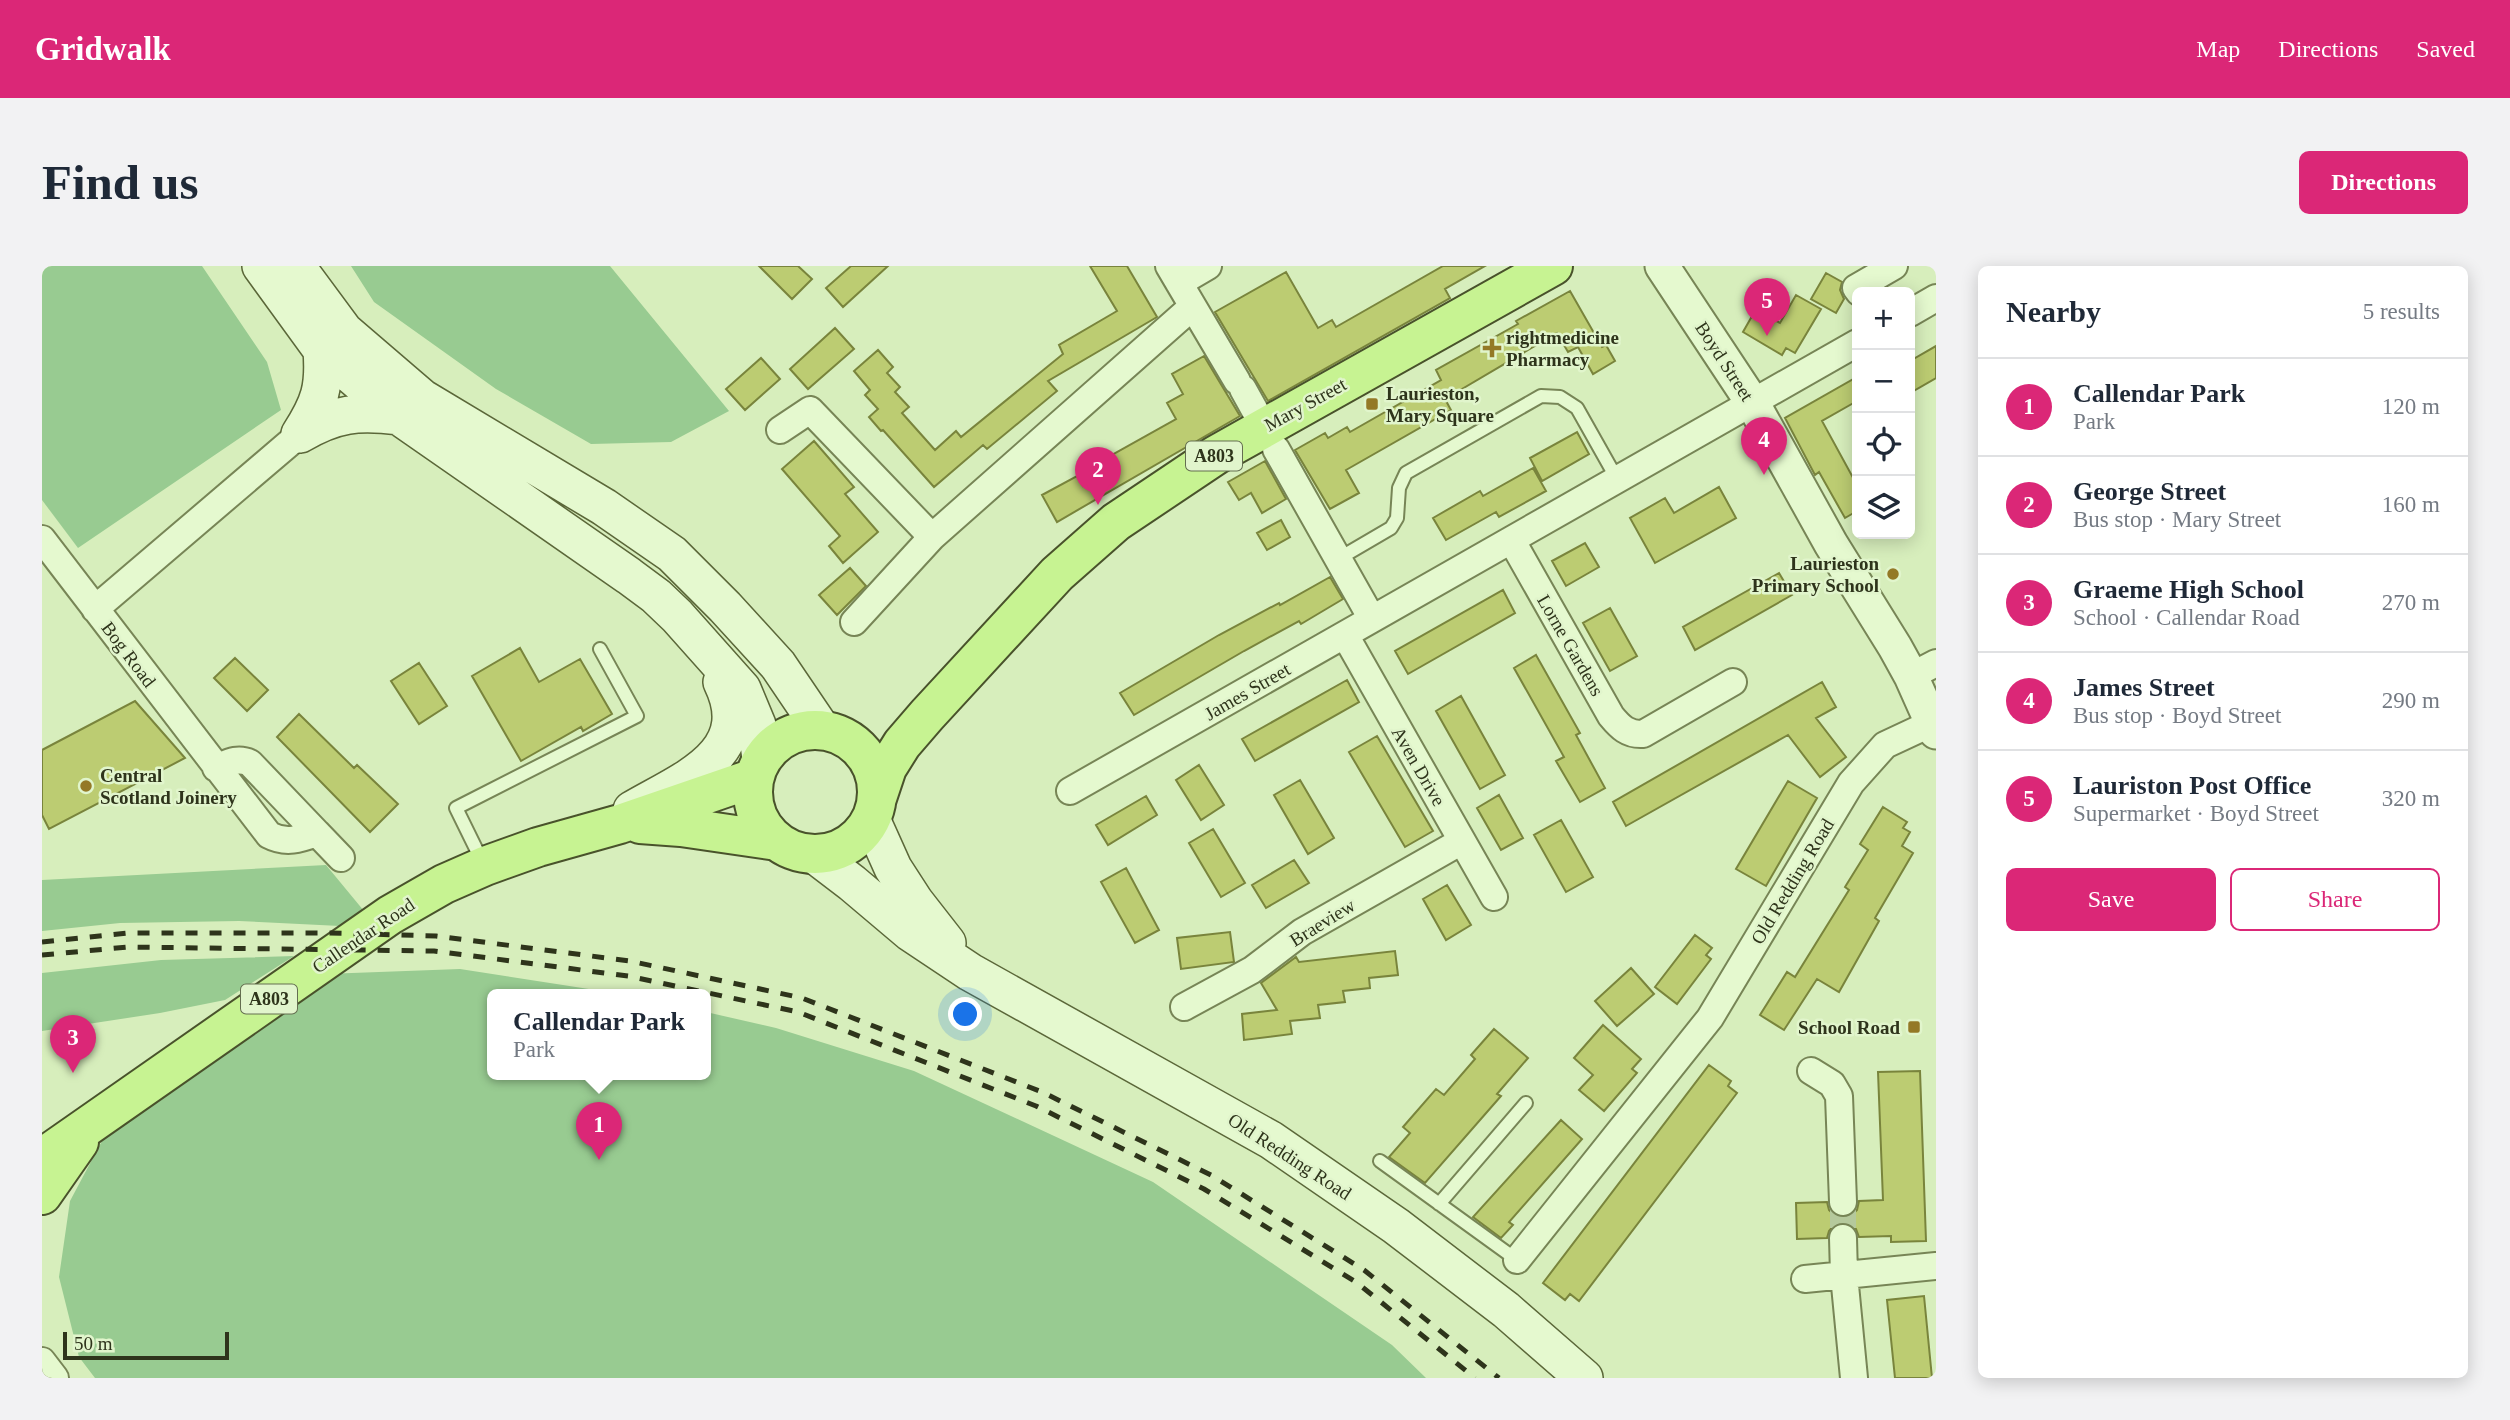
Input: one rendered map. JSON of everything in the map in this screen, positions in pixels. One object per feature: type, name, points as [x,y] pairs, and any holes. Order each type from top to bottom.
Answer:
[{"type":"main road","points":[[261,266],[322,350],[399,416],[629,576],[677,616],[733,687],[757,754],[752,792],[756,812],[765,830],[777,841]]},
{"type":"main road","points":[[296,266],[344,331],[422,398],[604,507],[672,554],[778,665],[834,733],[862,750],[872,765],[876,779],[874,808]]},
{"type":"main road","name":"Mary Street","points":[[874,808],[887,768],[902,744],[1012,621],[1083,550],[1116,522],[1216,455],[1270,438],[1553,266]]},
{"type":"main road","points":[[300,434],[320,399],[324,377],[322,350]]},
{"type":"main road","points":[[300,434],[321,421],[343,415],[366,412],[399,416]]},
{"type":"main road","points":[[602,829],[671,787],[721,751],[730,733],[733,687]]},
{"type":"main road","name":"Mary Street","points":[[834,733],[869,738],[927,715]]},
{"type":"main road","name":"A803","points":[[757,754],[787,736],[802,731],[834,733]]},
{"type":"main road","name":"Callendar Road","points":[[42,1158],[390,915],[444,884],[538,847],[602,829],[757,754]]},
{"type":"main road","name":"A803","points":[[777,841],[794,851],[830,853],[859,836],[874,808]]},
{"type":"main road","name":"Old Redding Road","points":[[874,808],[893,868],[915,902],[970,972]]},
{"type":"main road","name":"Callendar Road","points":[[602,829],[681,827],[777,841]]},
{"type":"main road","name":"Old Redding Road","points":[[814,854],[909,932],[970,972],[1271,1140],[1396,1226],[1506,1310],[1584,1378]]},
{"type":"main road","name":"Callendar Road","points":[[42,1195],[96,1118]]},
{"type":"street","points":[[1208,266],[1174,274],[1373,619]]},
{"type":"street","name":"Boyd Street","points":[[1662,266],[1752,402],[1830,544],[1923,669],[1934,728]]},
{"type":"street","points":[[1858,287],[1894,266]]},
{"type":"street","points":[[1915,310],[1936,298]]},
{"type":"street","points":[[854,622],[932,537],[1192,307]]},
{"type":"street","name":"James Street","points":[[1069,791],[1852,346]]},
{"type":"street","points":[[780,430],[810,410],[932,537]]},
{"type":"street","points":[[95,610],[300,434]]},
{"type":"street","name":"Bog Road","points":[[42,539],[269,835],[278,840],[289,841],[317,833]]},
{"type":"street","name":"Lorne Gardens","points":[[1512,541],[1611,716],[1621,728],[1633,734],[1643,733],[1733,682]]},
{"type":"street","name":"Aven Drive","points":[[1345,635],[1494,897]]},
{"type":"street","name":"Old Redding Road","points":[[1517,1260],[1710,1018],[1851,783],[1885,745],[1934,728]]},
{"type":"street","points":[[216,768],[242,759],[250,763],[341,858]]},
{"type":"street","name":"Braeview","points":[[1184,1007],[1252,970],[1302,933],[1462,841]]},
{"type":"street","points":[[1811,1071],[1832,1084],[1839,1096],[1843,1202]]},
{"type":"street","points":[[1843,1238],[1854,1378]]},
{"type":"street","points":[[1805,1279],[1936,1266]]},
{"type":"street","points":[[42,1361],[55,1378]]},
{"type":"lane","points":[[1338,559],[1391,528],[1397,519],[1399,488],[1406,473],[1541,396],[1560,397],[1577,408],[1617,479]]},
{"type":"lane","points":[[485,866],[456,808],[637,716],[600,649]]},
{"type":"lane","points":[[1439,1204],[1526,1103]]},
{"type":"lane","points":[[1380,1161],[1517,1260]]},
{"type":"green space","points":[[42,266],[202,266],[267,362],[281,410],[78,548],[42,500]]},
{"type":"green space","points":[[351,266],[610,266],[729,411],[671,442],[591,444],[496,389],[374,302]]},
{"type":"green space","points":[[326,865],[364,911],[340,926],[239,921],[120,923],[42,931],[42,880]]},
{"type":"green space","points":[[294,956],[225,1000],[42,1031],[42,973],[161,960]]},
{"type":"green space","points":[[460,969],[589,989],[487,989],[487,1080],[711,1080],[711,1013],[776,1028],[914,1071],[1153,1182],[1392,1345],[1426,1378],[95,1378],[79,1357],[59,1277],[70,1201],[103,1139],[325,974]]},
{"type":"building","points":[[759,266],[798,266],[812,279],[792,299]]},
{"type":"building","points":[[851,266],[888,266],[843,307],[826,288]]},
{"type":"building","points":[[1090,266],[1127,266],[1157,317],[1048,381],[1057,391],[987,449],[983,445],[934,487],[869,417],[878,409],[865,395],[870,390],[854,371],[878,350],[893,367],[887,373],[900,387],[895,392],[909,407],[902,413],[935,450],[956,431],[961,437],[1063,354],[1059,345],[1117,311]]},
{"type":"building","points":[[1443,266],[1485,266],[1445,289],[1450,298],[1268,401],[1215,312],[1286,272],[1318,328],[1332,320],[1336,327]]},
{"type":"building","points":[[1826,273],[1842,282],[1840,290],[1844,299],[1836,313],[1811,299]]},
{"type":"building","points":[[1570,291],[1602,347],[1606,345],[1615,361],[1593,374],[1578,347],[1568,352],[1557,333],[1445,399],[1451,410],[1346,470],[1359,493],[1330,509],[1295,450],[1325,433],[1328,438],[1347,427],[1350,432],[1441,380],[1436,370]]},
{"type":"building","points":[[1796,295],[1821,309],[1795,353],[1786,348],[1782,355],[1743,332],[1756,309],[1780,323]]},
{"type":"building","points":[[835,328],[854,349],[808,389],[790,369]]},
{"type":"building","points":[[1936,346],[1936,378],[1915,390],[1915,358]]},
{"type":"building","points":[[1204,356],[1240,416],[1057,522],[1042,495],[1077,476],[1083,486],[1118,466],[1112,455],[1176,419],[1167,403],[1183,394],[1172,374]]},
{"type":"building","points":[[761,358],[780,379],[745,410],[726,389]]},
{"type":"building","points":[[1852,380],[1852,404],[1822,421],[1852,476],[1852,514],[1845,518],[1819,472],[1815,475],[1785,418]]},
{"type":"building","points":[[1577,432],[1589,454],[1542,481],[1530,458]]},
{"type":"building","points":[[814,441],[854,487],[845,494],[878,532],[843,563],[829,546],[840,536],[782,469]]},
{"type":"building","points":[[1265,461],[1286,499],[1262,513],[1251,493],[1239,500],[1228,482]]},
{"type":"building","points":[[1533,468],[1546,491],[1499,517],[1496,512],[1446,540],[1433,518],[1480,491],[1483,496]]},
{"type":"building","points":[[1719,487],[1736,518],[1655,563],[1630,518],[1665,498],[1674,513]]},
{"type":"building","points":[[1281,520],[1290,537],[1267,550],[1257,533]]},
{"type":"building","points":[[1585,543],[1599,567],[1566,586],[1552,561]]},
{"type":"building","points":[[850,568],[866,586],[837,615],[819,595]]},
{"type":"building","points":[[1779,573],[1792,595],[1695,650],[1683,627]]},
{"type":"building","points":[[1330,577],[1343,599],[1301,624],[1299,621],[1134,715],[1120,693],[1219,635]]},
{"type":"building","points":[[1503,590],[1515,613],[1408,674],[1395,651]]},
{"type":"building","points":[[1610,608],[1637,656],[1610,671],[1583,623]]},
{"type":"building","points":[[520,648],[539,682],[580,659],[612,714],[583,731],[581,727],[521,761],[472,676]]},
{"type":"building","points":[[1536,655],[1580,733],[1576,735],[1605,788],[1580,802],[1556,761],[1564,757],[1514,668]]},
{"type":"building","points":[[235,658],[268,690],[247,711],[214,678]]},
{"type":"building","points":[[419,663],[447,706],[419,724],[391,681]]},
{"type":"building","points":[[1347,680],[1359,702],[1255,761],[1242,739]]},
{"type":"building","points":[[1822,682],[1836,707],[1816,718],[1846,757],[1820,777],[1788,735],[1626,826],[1613,802]]},
{"type":"building","points":[[1461,696],[1505,775],[1480,789],[1436,711]]},
{"type":"building","name":"Central Scotland Joinery","points":[[135,701],[185,758],[49,829],[42,815],[42,750]]},
{"type":"building","points":[[299,714],[354,768],[357,765],[398,804],[370,832],[277,737]]},
{"type":"building","points":[[1377,736],[1433,831],[1405,847],[1349,752]]},
{"type":"building","points":[[1199,765],[1224,805],[1201,820],[1176,780]]},
{"type":"building","points":[[1300,780],[1334,838],[1308,854],[1274,795]]},
{"type":"building","points":[[1788,781],[1817,798],[1766,886],[1736,869]]},
{"type":"building","points":[[1499,795],[1523,838],[1501,850],[1477,808]]},
{"type":"building","points":[[1146,796],[1157,815],[1108,845],[1096,825]]},
{"type":"building","points":[[1883,807],[1907,822],[1903,828],[1910,832],[1902,846],[1913,853],[1875,918],[1879,921],[1839,992],[1817,979],[1784,1030],[1760,1015],[1787,972],[1795,977],[1849,890],[1845,887],[1868,850],[1860,844]]},
{"type":"building","points":[[1561,820],[1593,877],[1566,892],[1534,835]]},
{"type":"building","points":[[1213,829],[1245,883],[1221,897],[1189,843]]},
{"type":"building","points":[[1294,860],[1309,883],[1266,908],[1252,885]]},
{"type":"building","points":[[1126,868],[1159,930],[1135,943],[1101,882]]},
{"type":"building","points":[[1447,885],[1471,925],[1446,940],[1423,899]]},
{"type":"building","points":[[1230,932],[1234,962],[1181,969],[1177,938]]},
{"type":"building","points":[[1695,935],[1712,948],[1706,955],[1711,959],[1677,1004],[1655,987]]},
{"type":"building","points":[[1395,951],[1398,975],[1369,978],[1370,988],[1343,991],[1345,1002],[1318,1005],[1320,1018],[1290,1021],[1292,1034],[1244,1040],[1242,1014],[1277,1010],[1261,983],[1296,957],[1299,962]]},
{"type":"building","points":[[1631,968],[1654,994],[1617,1026],[1595,1001]]},
{"type":"building","points":[[1603,1025],[1641,1059],[1632,1069],[1637,1073],[1604,1111],[1579,1090],[1593,1075],[1574,1058]]},
{"type":"building","points":[[1494,1029],[1528,1058],[1497,1094],[1501,1096],[1425,1183],[1389,1157],[1410,1133],[1403,1127],[1436,1089],[1444,1095],[1475,1059],[1471,1055]]},
{"type":"building","points":[[1709,1065],[1731,1081],[1728,1086],[1737,1093],[1579,1301],[1570,1294],[1565,1300],[1543,1283]]},
{"type":"building","points":[[1920,1071],[1926,1241],[1891,1242],[1891,1236],[1859,1237],[1856,1229],[1843,1222],[1834,1225],[1827,1238],[1797,1239],[1796,1203],[1827,1202],[1829,1210],[1835,1216],[1844,1218],[1857,1210],[1859,1201],[1883,1200],[1878,1072]]},
{"type":"building","points":[[1561,1120],[1582,1139],[1509,1222],[1513,1225],[1501,1238],[1473,1217]]},
{"type":"building","points":[[1924,1296],[1932,1378],[1895,1378],[1887,1300]]},
{"type":"tunnel","points":[[1843,1202],[1843,1238]]},
{"type":"railway","points":[[42,942],[128,933],[436,936],[630,961],[802,998],[1042,1092],[1211,1175],[1364,1270],[1499,1378]]},
{"type":"railway","points":[[42,955],[128,947],[434,951],[628,976],[689,989]]},
{"type":"railway","points":[[711,994],[798,1012],[1036,1106],[1204,1189],[1356,1282],[1475,1378]]},
{"type":"place","name":"Lauriston Post Office","points":[[1767,336]]},
{"type":"place","name":"rightmedicine Pharmacy","points":[[1492,348]]},
{"type":"place","name":"Laurieston, Mary Square","points":[[1372,404]]},
{"type":"place","name":"James Street","points":[[1764,475]]},
{"type":"place","name":"George Street","points":[[1098,505]]},
{"type":"place","name":"Laurieston Primary School","points":[[1893,574]]},
{"type":"place","name":"Central Scotland Joinery","points":[[86,786]]},
{"type":"place","name":"School Road","points":[[1914,1027]]},
{"type":"place","name":"Graeme High School","points":[[73,1073]]},
{"type":"place","name":"Callendar Park","points":[[599,1160]]}]
